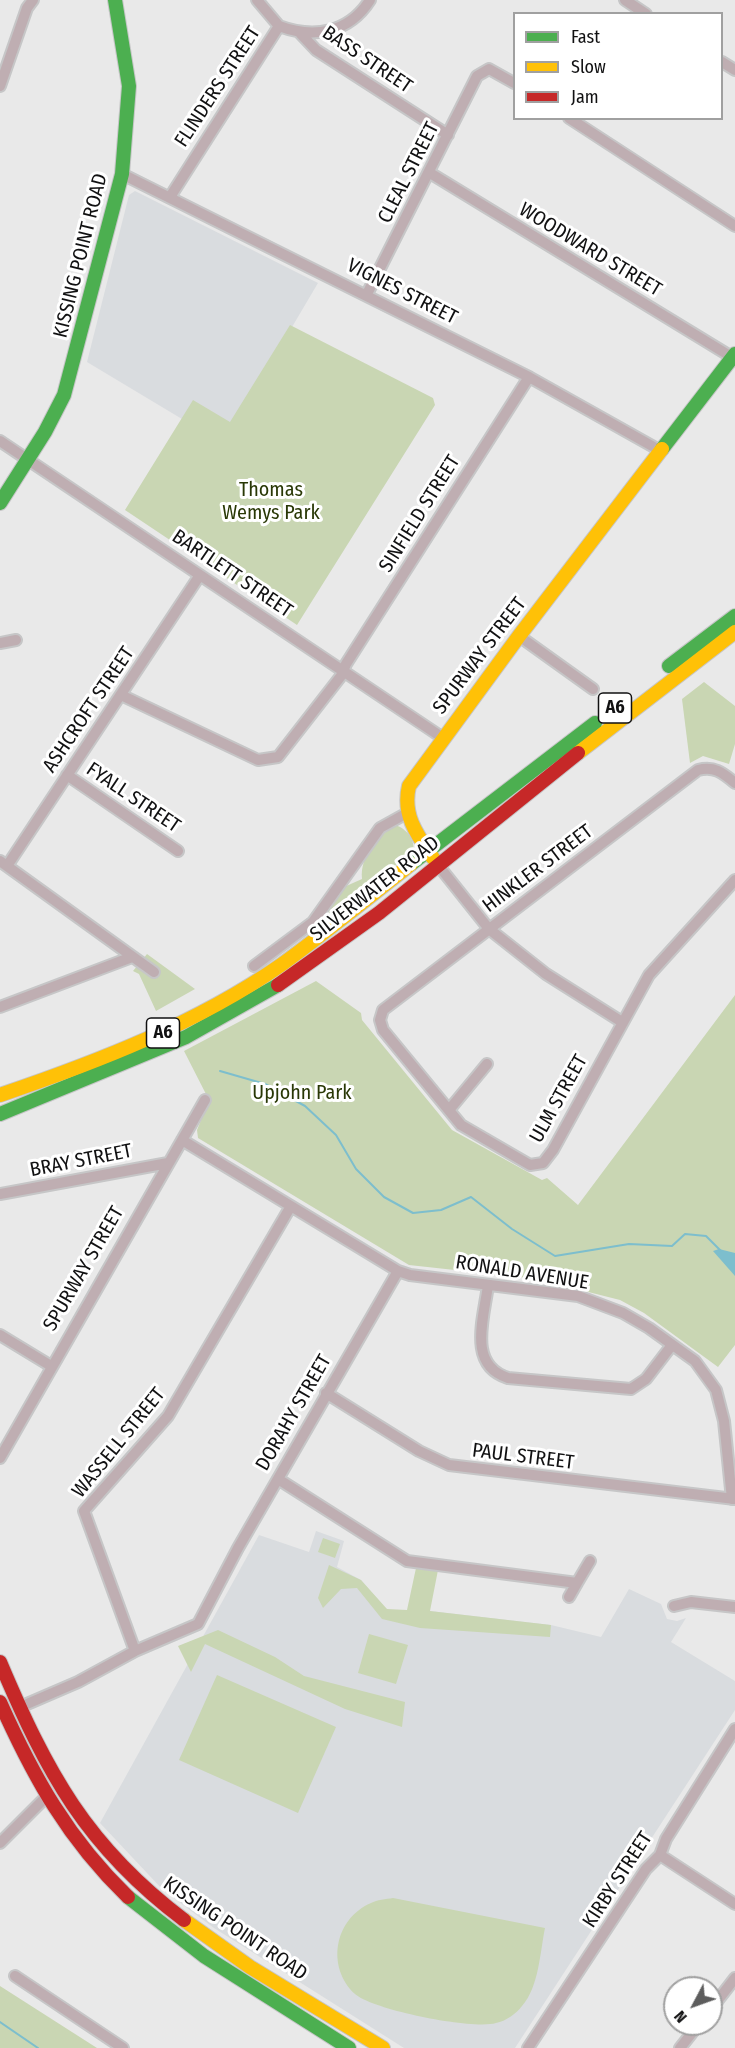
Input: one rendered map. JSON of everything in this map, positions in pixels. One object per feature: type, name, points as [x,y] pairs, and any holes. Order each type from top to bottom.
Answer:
[{"type":"main road","name":"KISSING POINT ROAD","points":[[0,503],[45,432],[70,376],[123,174],[129,86],[115,0]]},
{"type":"main road","name":"SPURWAY STREET","points":[[407,813],[405,798],[410,786],[443,738],[734,357]]},
{"type":"main road","name":"SILVERWATER ROAD","points":[[0,1095],[78,1069],[160,1035],[230,998],[280,965],[735,616]]},
{"type":"main road","name":"SILVERWATER ROAD","points":[[0,1114],[163,1048],[219,1021],[312,962],[735,632]]},
{"type":"main road","points":[[407,813],[438,865]]},
{"type":"main road","name":"KISSING POINT ROAD","points":[[0,1662],[53,1776],[74,1810],[104,1849],[145,1891],[206,1938],[360,2042],[383,2048]]},
{"type":"main road","name":"KISSING POINT ROAD","points":[[0,1702],[46,1797],[87,1854],[151,1918],[191,1948],[349,2048]]},
{"type":"street","points":[[0,86],[27,8],[33,0]]},
{"type":"street","name":"FLINDERS STREET","points":[[170,197],[279,26],[257,0]]},
{"type":"street","points":[[279,26],[298,32],[323,33],[338,28],[355,18],[370,0]]},
{"type":"street","points":[[625,0],[643,12]]},
{"type":"street","name":"BASS STREET","points":[[298,32],[316,50],[448,135]]},
{"type":"street","name":"CLEAL STREET","points":[[367,294],[477,76],[483,70],[494,70],[513,82]]},
{"type":"street","points":[[572,120],[735,226]]},
{"type":"street","name":"WOODWARD STREET","points":[[430,173],[734,357]]},
{"type":"street","name":"VIGNES STREET","points":[[123,174],[529,377],[661,452]]},
{"type":"street","name":"SINFIELD STREET","points":[[121,694],[258,760],[268,761],[278,758],[343,670],[529,377]]},
{"type":"street","name":"BARTLETT STREET","points":[[0,441],[443,738]]},
{"type":"street","name":"ASHCROFT STREET","points":[[3,863],[67,775],[200,575]]},
{"type":"street","points":[[519,636],[593,689]]},
{"type":"street","points":[[0,644],[16,640]]},
{"type":"street","name":"HINKLER STREET","points":[[382,1030],[380,1020],[384,1010],[698,770],[709,768],[721,771],[735,783]]},
{"type":"street","name":"FYALL STREET","points":[[67,775],[178,850]]},
{"type":"street","points":[[254,966],[313,922],[380,828],[407,813]]},
{"type":"street","points":[[3,863],[154,972]]},
{"type":"street","points":[[438,865],[489,929],[546,974],[622,1022]]},
{"type":"street","name":"ULM STREET","points":[[382,1030],[461,1125],[530,1165],[543,1162],[553,1150],[649,975],[735,880]]},
{"type":"street","points":[[0,1007],[132,957]]},
{"type":"street","points":[[448,1110],[487,1064]]},
{"type":"street","name":"SPURWAY STREET","points":[[0,1458],[205,1100]]},
{"type":"street","points":[[182,1140],[398,1271]]},
{"type":"street","name":"BRAY STREET","points":[[0,1194],[168,1163]]},
{"type":"street","name":"WASSELL STREET","points":[[135,1651],[84,1510],[168,1416],[291,1206]]},
{"type":"street","name":"RONALD AVENUE","points":[[398,1271],[578,1296],[623,1313],[672,1345],[704,1370],[716,1390],[724,1421],[734,1499]]},
{"type":"street","name":"DORAHY STREET","points":[[20,1707],[78,1682],[135,1651],[198,1624],[326,1393],[398,1271]]},
{"type":"street","points":[[488,1285],[482,1356],[490,1370],[497,1374],[542,1382],[631,1389],[646,1379],[672,1345]]},
{"type":"street","points":[[0,1335],[51,1366]]},
{"type":"street","name":"PAUL STREET","points":[[326,1393],[419,1452],[449,1465],[734,1499]]},
{"type":"street","points":[[278,1479],[407,1561],[577,1583]]},
{"type":"street","points":[[569,1597],[590,1562]]},
{"type":"street","points":[[674,1606],[691,1602],[735,1607]]},
{"type":"street","name":"KIRBY STREET","points":[[528,2048],[646,1869],[660,1856],[666,1839],[735,1729]]},
{"type":"street","points":[[0,1843],[46,1797]]},
{"type":"street","points":[[660,1856],[735,1904]]},
{"type":"street","points":[[15,1976],[123,2048]]},
{"type":"street","points":[[723,1994],[735,1978]]},
{"type":"street","points":[[680,2048],[690,2036]]},
{"type":"shaded area","points":[[135,191],[318,283],[233,427],[182,419],[87,362],[129,195]]},
{"type":"shaded area","points":[[316,1531],[344,1541],[337,1567],[361,1580],[387,1610],[430,1611],[551,1625],[601,1637],[629,1589],[661,1604],[667,1619],[677,1621],[686,1618],[671,1642],[735,1681],[735,1710],[515,2048],[404,2048],[214,1928],[163,1890],[100,1823],[259,1535],[309,1552]]},
{"type":"green space","name":"Thomas Wemys Park","points":[[290,325],[433,398],[435,405],[297,625],[125,510],[193,400],[230,422]]},
{"type":"green space","points":[[704,682],[735,706],[735,744],[729,764],[703,756],[690,763],[682,699]]},
{"type":"green space","points":[[395,825],[409,835],[413,843],[413,852],[330,915],[328,911],[344,887],[362,879],[364,863],[376,841]]},
{"type":"green space","points":[[147,954],[195,989],[156,1011],[139,974],[133,971]]},
{"type":"green space","name":"Upjohn Park","points":[[316,981],[361,1013],[362,1020],[452,1130],[542,1180],[547,1178],[578,1205],[735,995],[735,1345],[718,1367],[644,1313],[620,1300],[537,1279],[409,1265],[198,1138],[197,1130],[209,1100],[184,1051]]},
{"type":"green space","points":[[323,1538],[340,1544],[335,1558],[318,1552]]},
{"type":"green space","points":[[329,1565],[361,1580],[387,1609],[407,1610],[416,1568],[438,1570],[430,1611],[551,1625],[550,1637],[420,1628],[382,1619],[357,1588],[341,1589],[323,1608],[318,1598]]},
{"type":"green space","points":[[218,1630],[275,1657],[304,1676],[405,1702],[402,1727],[345,1709],[205,1644],[191,1672],[178,1646]]},
{"type":"green space","points":[[369,1634],[408,1645],[396,1684],[358,1673]]},
{"type":"green space","points":[[217,1675],[336,1727],[298,1813],[179,1760]]},
{"type":"green space","points":[[393,1898],[545,1928],[532,1989],[520,2009],[500,2022],[467,2024],[401,2012],[365,2000],[355,1994],[340,1971],[338,1944],[342,1932],[358,1910],[373,1902]]},
{"type":"green space","points":[[0,1986],[97,2048],[0,2048]]},
{"type":"water","points":[[719,1249],[735,1253],[735,1276],[713,1251]]},
{"type":"waterway","points":[[220,1071],[265,1084],[305,1106],[336,1135],[356,1169],[384,1197],[413,1213],[441,1210],[471,1197],[512,1229],[555,1256],[629,1244],[672,1246],[685,1234],[706,1236],[721,1251]]},
{"type":"waterway","points":[[0,2022],[38,2048]]},
{"type":"traffic: fast","points":[[0,503],[45,432],[64,395],[122,174],[129,86],[115,0]]},
{"type":"traffic: fast","points":[[662,449],[735,354]]},
{"type":"traffic: fast","points":[[669,666],[735,616]]},
{"type":"traffic: fast","points":[[411,864],[595,723]]},
{"type":"traffic: fast","points":[[0,1114],[186,1037],[278,985]]},
{"type":"traffic: fast","points":[[128,1897],[204,1956],[349,2048]]},
{"type":"traffic: slow","points":[[433,858],[412,824],[407,796],[409,786],[519,636],[662,449]]},
{"type":"traffic: slow","points":[[578,753],[735,632]]},
{"type":"traffic: slow","points":[[0,1095],[109,1055],[215,1006],[281,965],[411,864]]},
{"type":"traffic: slow","points":[[184,1920],[250,1967],[383,2048]]},
{"type":"traffic: jam","points":[[278,985],[379,913],[578,753]]},
{"type":"traffic: jam","points":[[0,1662],[35,1739],[73,1805],[95,1835],[121,1864],[184,1920]]},
{"type":"traffic: jam","points":[[0,1702],[26,1756],[54,1806],[87,1853],[128,1897]]}]
